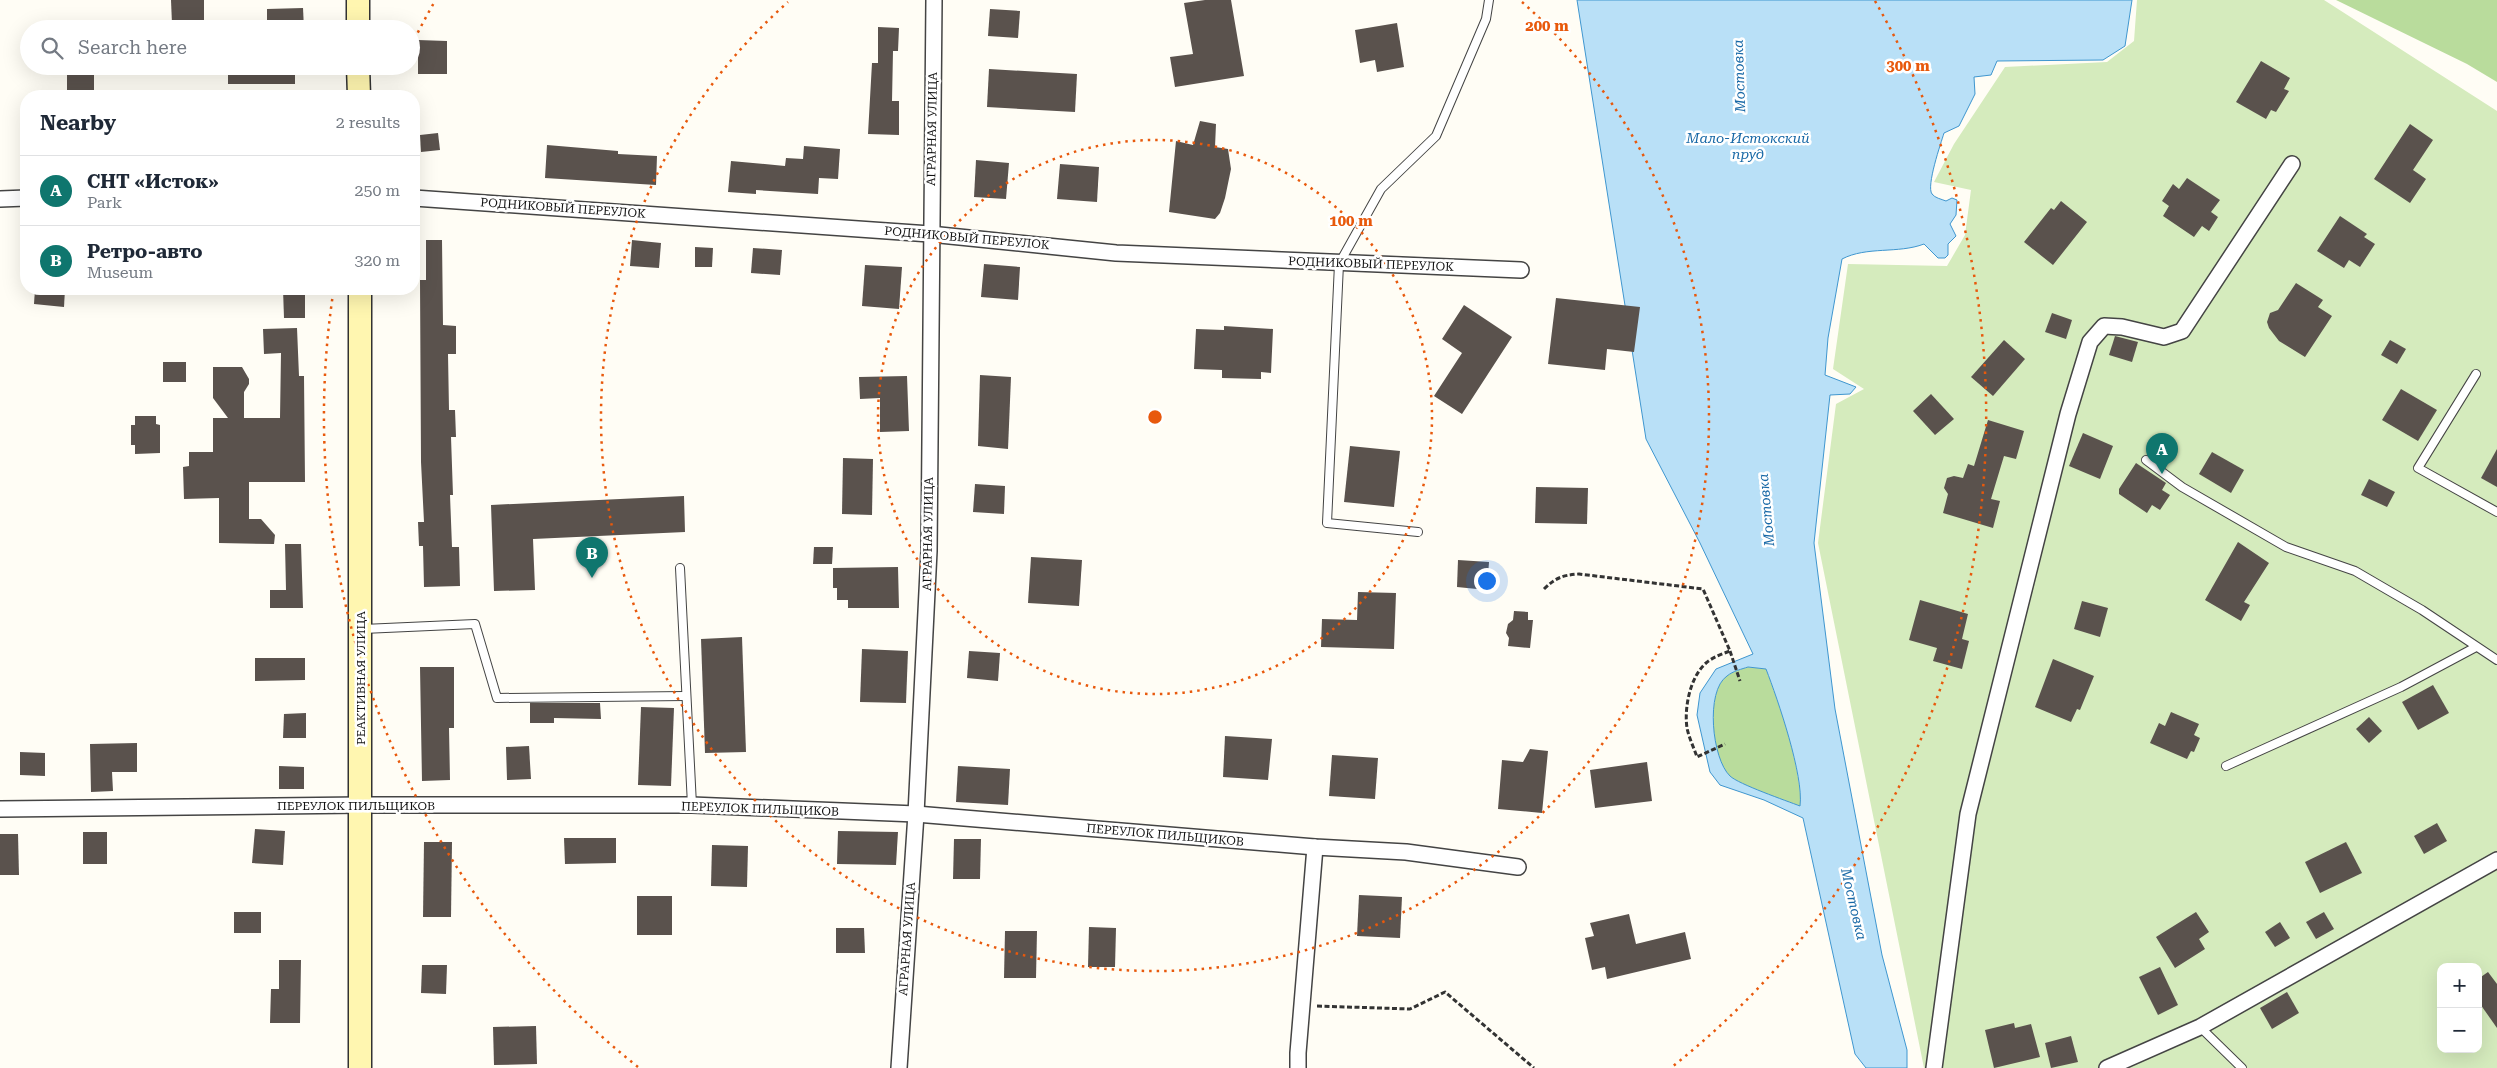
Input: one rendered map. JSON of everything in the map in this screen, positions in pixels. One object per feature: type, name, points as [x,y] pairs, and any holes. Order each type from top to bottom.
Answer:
[{"type":"main road","points":[[358,0],[358,20]]},
{"type":"main road","points":[[358,75],[359,90]]},
{"type":"main road","name":"РЕАКТИВНАЯ УЛИЦА","points":[[360,295],[360,1068]]},
{"type":"street","name":"АГРАРНАЯ УЛИЦА","points":[[899,1068],[916,814],[929,551],[930,234],[934,0]]},
{"type":"street","points":[[1934,1068],[1968,814],[2056,461],[2090,342],[2104,326],[2122,327],[2164,337],[2182,331],[2292,164]]},
{"type":"street","points":[[0,199],[20,198]]},
{"type":"street","name":"РОДНИКОВЫЙ ПЕРЕУЛОК","points":[[420,198],[930,234],[1116,253],[1339,264],[1521,270]]},
{"type":"street","name":"ПЕРЕУЛОК ПИЛЬЩИКОВ","points":[[0,809],[361,805],[692,806],[916,814],[1315,847],[1406,852],[1518,867]]},
{"type":"street","points":[[1298,1068],[1315,847]]},
{"type":"street","points":[[2107,1068],[2200,1027],[2497,860]]},
{"type":"lane","points":[[1418,532],[1327,523],[1339,264],[1381,189],[1436,136],[1486,20],[1489,0]]},
{"type":"lane","points":[[2476,374],[2418,468],[2497,512]]},
{"type":"lane","points":[[2146,460],[2182,487],[2286,547],[2356,571],[2422,610],[2497,660]]},
{"type":"lane","points":[[680,568],[692,806]]},
{"type":"lane","points":[[361,629],[474,624],[497,698],[685,696]]},
{"type":"lane","points":[[2226,766],[2401,687],[2476,647]]},
{"type":"lane","points":[[2200,1027],[2242,1068]]},
{"type":"path","points":[[1544,589],[1556,578],[1566,574],[1703,589],[1730,651],[1740,681]]},
{"type":"path","points":[[1726,744],[1697,757],[1687,727],[1688,702],[1693,682],[1705,664],[1730,651]]},
{"type":"path","points":[[1302,1006],[1410,1009],[1445,992],[1534,1068]]},
{"type":"green space","points":[[2137,0],[2324,0],[2497,111],[2497,1068],[1924,1068],[1818,543],[1836,404],[1864,389],[1833,369],[1848,264],[1947,266],[1965,235],[1971,190],[1934,182],[1954,144],[2005,67],[2107,62],[2134,41]]},
{"type":"green space","points":[[2336,0],[2497,0],[2497,82],[2467,64]]},
{"type":"green space","points":[[1748,667],[1766,669],[1793,755],[1800,790],[1801,807],[1735,780],[1724,768],[1719,756],[1714,726],[1716,696],[1720,684],[1727,676]]},
{"type":"water","name":"Мало-Истокский пруд","points":[[1577,0],[2132,0],[2125,46],[2103,60],[1997,61],[1991,75],[1974,77],[1975,94],[1959,126],[1944,133],[1931,182],[1932,194],[1946,201],[1952,198],[1957,200],[1956,215],[1950,224],[1956,236],[1948,244],[1948,255],[1945,258],[1938,258],[1924,244],[1904,249],[1872,251],[1842,259],[1828,338],[1825,375],[1856,387],[1850,394],[1830,395],[1814,543],[1835,709],[1882,955],[1907,1050],[1907,1068],[1866,1068],[1855,1054],[1803,818],[1764,800],[1720,785],[1710,772],[1697,715],[1700,693],[1716,669],[1753,654],[1700,543],[1646,439]],"holes":[[[1748,667],[1766,669],[1783,718],[1794,758],[1798,776],[1800,806],[1752,788],[1730,776],[1724,767],[1715,741],[1714,710],[1720,684],[1729,674],[1740,669]]]},
{"type":"building","points":[[171,0],[204,0],[204,20],[172,20]]},
{"type":"building","points":[[1205,0],[1231,0],[1244,76],[1175,87],[1170,57],[1193,54],[1184,3]]},
{"type":"building","points":[[303,8],[304,20],[267,20],[267,9]]},
{"type":"building","points":[[990,9],[1020,11],[1018,38],[988,36]]},
{"type":"building","points":[[1397,23],[1404,67],[1377,72],[1375,60],[1360,63],[1355,30]]},
{"type":"building","points":[[878,27],[899,28],[898,51],[893,51],[892,101],[899,101],[899,135],[868,134],[872,63],[878,63]]},
{"type":"building","points":[[420,40],[447,41],[447,74],[420,74]]},
{"type":"building","points":[[2261,61],[2290,78],[2284,89],[2289,91],[2276,112],[2271,110],[2266,119],[2236,102]]},
{"type":"building","points":[[989,69],[1077,74],[1075,112],[987,107]]},
{"type":"building","points":[[67,75],[94,75],[94,90],[67,90]]},
{"type":"building","points":[[228,75],[295,75],[295,84],[228,84]]},
{"type":"building","points":[[1200,121],[1216,124],[1215,147],[1228,149],[1231,169],[1225,198],[1220,213],[1215,219],[1169,212],[1176,141],[1193,145]]},
{"type":"building","points":[[2410,124],[2433,140],[2413,170],[2426,179],[2410,203],[2374,179]]},
{"type":"building","points":[[438,133],[440,150],[421,152],[420,135]]},
{"type":"building","points":[[547,145],[618,151],[618,154],[657,156],[656,185],[545,178]]},
{"type":"building","points":[[804,146],[840,149],[838,179],[819,178],[818,194],[756,190],[756,194],[728,192],[731,161],[785,166],[786,158],[803,159]]},
{"type":"building","points":[[976,160],[1009,163],[1006,199],[974,197]]},
{"type":"building","points":[[1060,164],[1099,167],[1097,202],[1057,199]]},
{"type":"building","points":[[2187,178],[2220,200],[2211,212],[2218,217],[2209,231],[2202,226],[2194,237],[2163,216],[2169,206],[2162,201],[2173,184],[2179,189]]},
{"type":"building","points":[[2061,201],[2087,222],[2053,265],[2024,242],[2051,208],[2054,210]]},
{"type":"building","points":[[2340,216],[2367,234],[2364,237],[2375,244],[2360,267],[2349,260],[2344,268],[2317,251]]},
{"type":"building","points":[[426,240],[442,240],[443,325],[456,326],[456,354],[448,354],[449,410],[455,410],[456,437],[451,437],[453,495],[450,495],[452,547],[459,547],[460,586],[424,587],[423,546],[419,546],[418,522],[424,522],[421,462],[420,280],[426,280]]},
{"type":"building","points":[[632,240],[661,243],[659,268],[630,266]]},
{"type":"building","points":[[695,247],[713,248],[712,267],[695,267]]},
{"type":"building","points":[[753,248],[782,250],[780,275],[751,273]]},
{"type":"building","points":[[984,264],[1020,267],[1018,300],[981,297]]},
{"type":"building","points":[[865,265],[902,267],[899,309],[862,306]]},
{"type":"building","points":[[2296,283],[2323,300],[2318,307],[2332,316],[2305,357],[2279,341],[2269,328],[2267,322],[2270,313],[2278,310]]},
{"type":"building","points":[[35,295],[65,295],[64,307],[34,304]]},
{"type":"building","points":[[283,295],[305,295],[305,318],[284,318]]},
{"type":"building","points":[[1556,298],[1640,307],[1634,352],[1607,349],[1605,370],[1548,364]]},
{"type":"building","points":[[1464,305],[1512,337],[1462,414],[1434,396],[1462,353],[1442,339]]},
{"type":"building","points":[[2052,313],[2072,320],[2066,339],[2045,332]]},
{"type":"building","points":[[1224,326],[1273,329],[1271,373],[1261,372],[1261,379],[1222,378],[1222,370],[1194,369],[1196,329],[1224,330]]},
{"type":"building","points":[[297,328],[299,376],[304,376],[305,482],[249,482],[249,519],[261,519],[275,535],[274,544],[219,543],[219,498],[184,499],[183,467],[189,466],[189,452],[213,452],[213,418],[228,418],[213,398],[213,367],[242,367],[249,379],[249,384],[244,392],[244,418],[280,418],[281,353],[264,354],[263,329]]},
{"type":"building","points":[[2115,336],[2138,342],[2132,362],[2109,355]]},
{"type":"building","points":[[2004,340],[2025,359],[1993,396],[1971,377]]},
{"type":"building","points":[[2390,340],[2406,349],[2397,364],[2381,355]]},
{"type":"building","points":[[163,362],[186,362],[186,382],[163,382]]},
{"type":"building","points":[[980,375],[1011,377],[1008,449],[978,446]]},
{"type":"building","points":[[907,376],[909,431],[880,432],[880,398],[860,399],[859,377]]},
{"type":"building","points":[[2401,389],[2437,410],[2418,441],[2382,420]]},
{"type":"building","points":[[1931,394],[1954,419],[1935,435],[1913,411]]},
{"type":"building","points":[[135,416],[156,416],[156,424],[160,425],[160,453],[135,454],[135,445],[131,445],[131,425],[135,425]]},
{"type":"building","points":[[1988,420],[2024,431],[2016,459],[2004,456],[1991,499],[2000,501],[1993,528],[1943,513],[1948,494],[1944,488],[1947,478],[1954,476],[1963,478],[1968,464],[1974,466]]},
{"type":"building","points":[[2083,433],[2113,446],[2100,479],[2069,466]]},
{"type":"building","points":[[1350,446],[1400,451],[1394,507],[1344,502]]},
{"type":"building","points":[[2497,449],[2497,487],[2481,478]]},
{"type":"building","points":[[2212,452],[2244,470],[2231,493],[2199,474]]},
{"type":"building","points":[[843,458],[873,459],[872,515],[842,514]]},
{"type":"building","points":[[2136,463],[2166,483],[2162,490],[2170,495],[2160,510],[2152,505],[2147,513],[2119,494],[2119,489]]},
{"type":"building","points":[[2369,479],[2395,492],[2387,507],[2361,495]]},
{"type":"building","points":[[975,484],[1005,486],[1004,514],[973,512]]},
{"type":"building","points":[[1536,487],[1588,488],[1587,524],[1535,523]]},
{"type":"building","points":[[684,496],[685,532],[533,539],[535,590],[494,591],[491,505]]},
{"type":"building","points":[[2238,542],[2269,563],[2244,602],[2250,605],[2241,621],[2205,600]]},
{"type":"building","points":[[285,544],[301,544],[303,608],[270,608],[270,590],[286,590]]},
{"type":"building","points":[[814,547],[833,547],[832,564],[813,564]]},
{"type":"building","points":[[1031,557],[1082,560],[1079,606],[1028,603]]},
{"type":"building","points":[[1458,560],[1489,562],[1487,590],[1457,587]]},
{"type":"building","points":[[898,567],[899,608],[848,608],[848,600],[837,600],[837,588],[833,588],[833,568]]},
{"type":"building","points":[[1358,592],[1396,593],[1394,649],[1321,647],[1322,619],[1357,620]]},
{"type":"building","points":[[1920,600],[1968,614],[1962,639],[1969,641],[1962,669],[1933,661],[1937,648],[1909,640]]},
{"type":"building","points":[[2082,601],[2108,608],[2100,637],[2074,629]]},
{"type":"building","points":[[1514,611],[1528,612],[1528,620],[1533,620],[1530,648],[1508,646],[1509,638],[1506,633],[1508,624],[1513,620]]},
{"type":"building","points":[[742,637],[746,752],[705,753],[701,639]]},
{"type":"building","points":[[862,649],[908,651],[906,703],[860,702]]},
{"type":"building","points":[[969,651],[1000,653],[998,681],[967,678]]},
{"type":"building","points":[[255,658],[305,658],[305,680],[255,681]]},
{"type":"building","points":[[2053,659],[2094,676],[2080,710],[2077,709],[2071,722],[2035,707]]},
{"type":"building","points":[[420,667],[454,667],[454,728],[449,728],[450,780],[422,781]]},
{"type":"building","points":[[2433,685],[2449,713],[2418,730],[2402,702]]},
{"type":"building","points":[[530,703],[600,703],[601,719],[554,718],[554,723],[530,723]]},
{"type":"building","points":[[641,707],[674,708],[671,786],[638,785]]},
{"type":"building","points":[[2171,712],[2199,724],[2194,735],[2200,738],[2194,752],[2191,751],[2187,759],[2150,743],[2159,723],[2165,726]]},
{"type":"building","points":[[306,713],[306,738],[283,738],[284,714]]},
{"type":"building","points":[[2369,717],[2382,731],[2369,743],[2356,729]]},
{"type":"building","points":[[1225,736],[1272,739],[1268,780],[1223,777]]},
{"type":"building","points":[[137,743],[137,772],[112,772],[113,791],[91,792],[90,744]]},
{"type":"building","points":[[529,746],[531,779],[507,780],[506,747]]},
{"type":"building","points":[[1530,749],[1548,751],[1542,813],[1498,809],[1502,760],[1523,762]]},
{"type":"building","points":[[20,752],[45,753],[45,776],[20,775]]},
{"type":"building","points":[[1332,755],[1378,758],[1375,799],[1329,796]]},
{"type":"building","points":[[1647,762],[1652,801],[1595,808],[1590,770]]},
{"type":"building","points":[[279,766],[304,767],[304,789],[279,789]]},
{"type":"building","points":[[958,766],[1010,769],[1008,805],[956,802]]},
{"type":"building","points":[[2437,823],[2447,841],[2424,854],[2414,836]]},
{"type":"building","points":[[255,829],[285,831],[283,865],[252,863]]},
{"type":"building","points":[[838,831],[898,832],[896,865],[837,864]]},
{"type":"building","points":[[83,832],[107,832],[107,864],[83,864]]},
{"type":"building","points":[[0,834],[18,834],[19,875],[0,875]]},
{"type":"building","points":[[564,838],[616,838],[616,863],[565,864]]},
{"type":"building","points":[[954,839],[981,839],[980,879],[953,879]]},
{"type":"building","points":[[424,842],[452,842],[451,917],[423,917]]},
{"type":"building","points":[[2346,842],[2362,873],[2320,893],[2305,862]]},
{"type":"building","points":[[712,845],[748,846],[747,887],[711,886]]},
{"type":"building","points":[[1359,895],[1402,897],[1400,938],[1357,936]]},
{"type":"building","points":[[637,896],[672,896],[672,935],[637,935]]},
{"type":"building","points":[[234,912],[261,912],[261,933],[234,933]]},
{"type":"building","points":[[2196,912],[2209,932],[2199,939],[2205,949],[2175,968],[2156,937]]},
{"type":"building","points":[[2324,912],[2334,929],[2316,939],[2306,922]]},
{"type":"building","points":[[1629,914],[1636,944],[1685,932],[1691,959],[1607,979],[1605,967],[1592,970],[1585,938],[1594,936],[1590,923]]},
{"type":"building","points":[[2280,922],[2290,938],[2275,947],[2265,932]]},
{"type":"building","points":[[1089,927],[1116,928],[1115,967],[1088,967]]},
{"type":"building","points":[[836,928],[864,928],[865,953],[836,953]]},
{"type":"building","points":[[1005,931],[1037,931],[1036,978],[1004,978]]},
{"type":"building","points":[[279,960],[301,960],[300,1023],[270,1023],[271,989],[279,989]]},
{"type":"building","points":[[422,965],[447,965],[446,994],[421,993]]},
{"type":"building","points":[[2160,967],[2178,1005],[2158,1015],[2139,977]]},
{"type":"building","points":[[2488,972],[2497,984],[2497,1028],[2482,1007],[2482,976]]},
{"type":"building","points":[[2287,992],[2299,1013],[2272,1029],[2260,1008]]},
{"type":"building","points":[[2014,1023],[2015,1028],[2031,1024],[2040,1057],[1994,1068],[1985,1030]]},
{"type":"building","points":[[536,1026],[537,1064],[494,1065],[493,1027]]},
{"type":"building","points":[[2071,1036],[2078,1062],[2051,1068],[2045,1043]]},
{"type":"place","name":"СНТ «Исток»","points":[[2162,474]]},
{"type":"place","name":"Ретро-авто","points":[[592,578]]},
{"type":"water label","name":"Мостовка","points":[[1739,76]]},
{"type":"water label","name":"Мостовка","points":[[1766,510]]},
{"type":"water label","name":"Мостовка","points":[[1854,904]]}]
